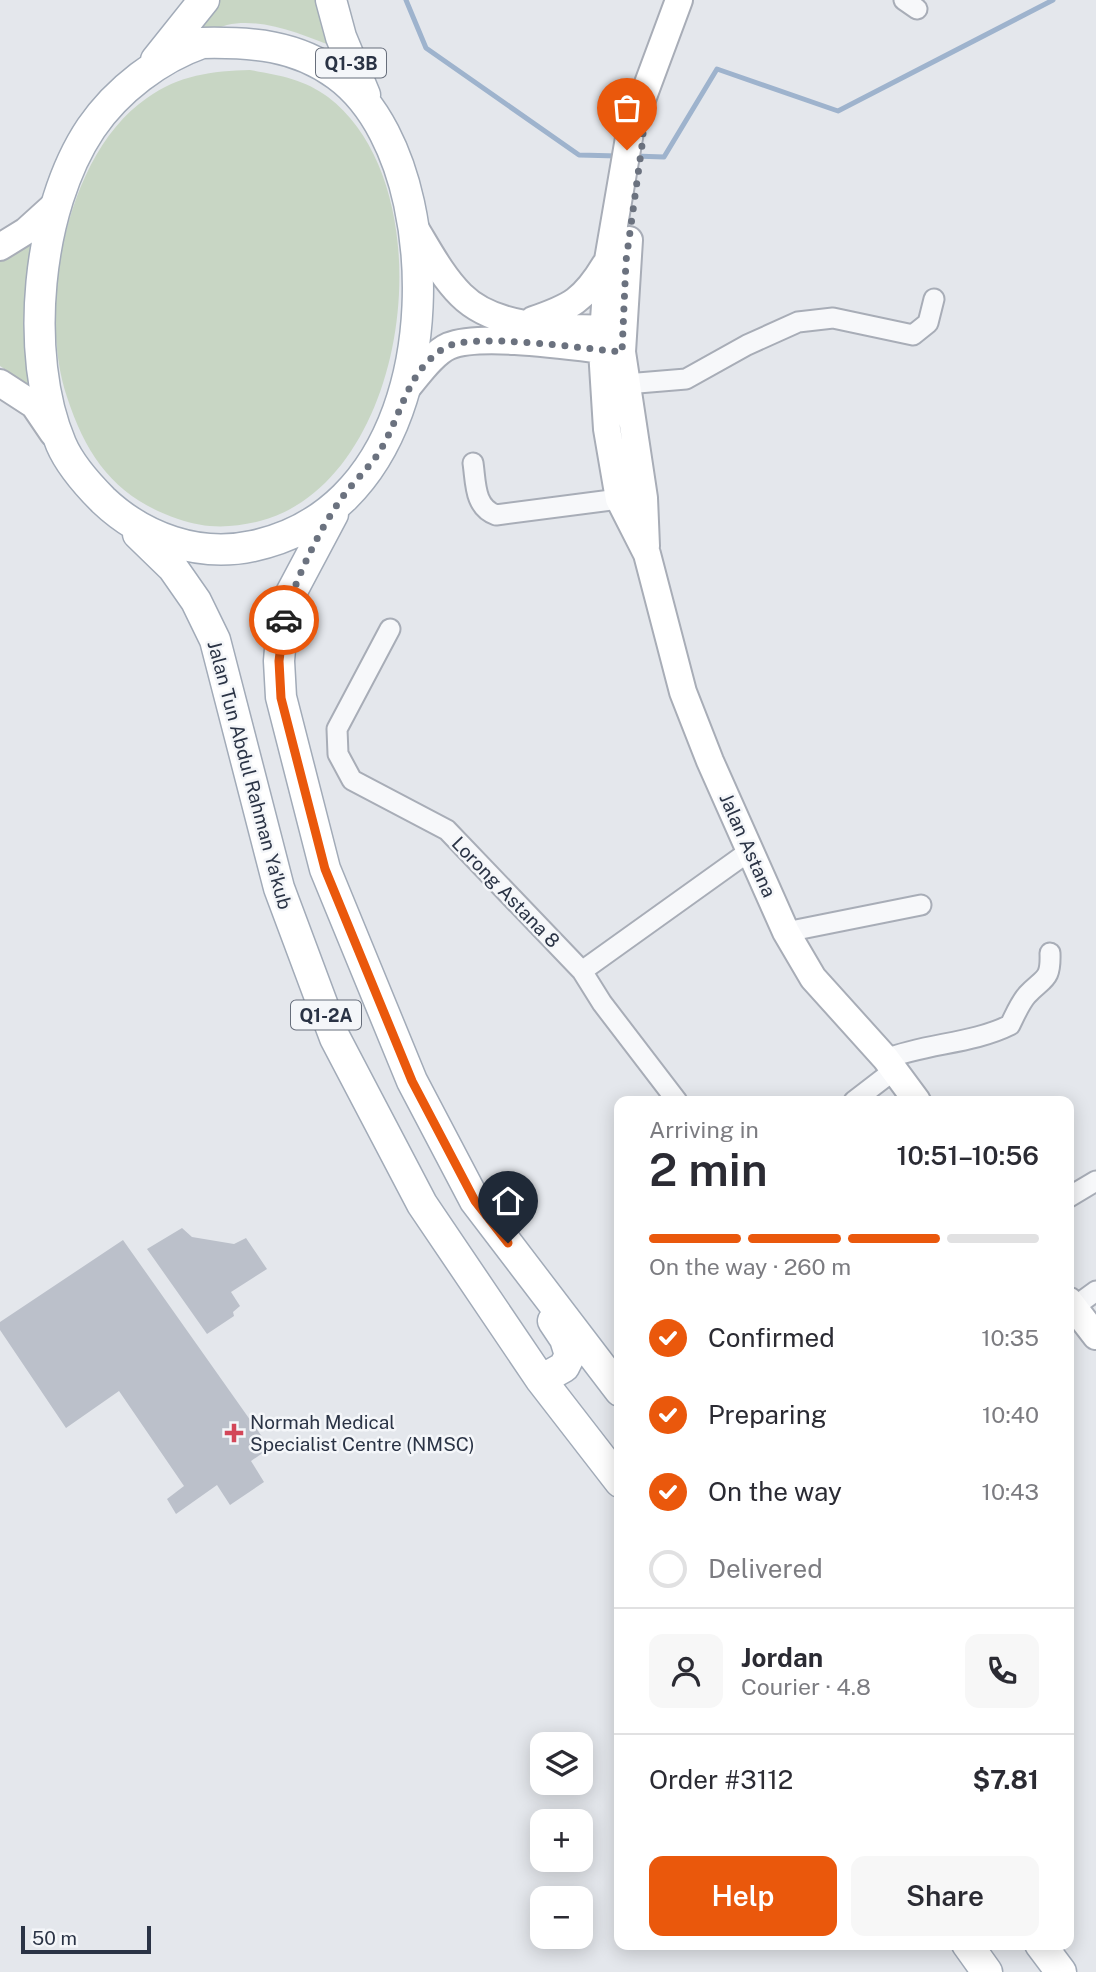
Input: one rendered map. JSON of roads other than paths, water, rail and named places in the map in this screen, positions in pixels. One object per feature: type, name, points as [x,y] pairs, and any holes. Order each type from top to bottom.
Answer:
[{"type":"main road","points":[[145,74],[204,0]]},
{"type":"main road","name":"Q1-3B","points":[[331,0],[341,37],[379,123]]},
{"type":"main road","name":"Jalan Astana","points":[[647,554],[619,499],[607,429],[612,340],[608,260],[630,170],[643,99],[678,0]]},
{"type":"main road","points":[[0,383],[34,405],[88,486],[117,513],[165,540],[222,551],[261,545],[305,529],[335,507],[381,449],[407,388],[417,314],[415,228],[400,170],[379,123],[359,96],[339,77],[294,52],[274,46],[202,43],[179,51],[145,74],[108,107],[90,129],[58,202],[41,282],[40,343],[45,379],[61,443]]},
{"type":"main road","name":"Jalan Astana","points":[[630,170],[626,261],[612,340],[626,384],[644,498],[647,554],[683,692],[786,932],[813,978],[890,1065],[913,1096]]},
{"type":"main road","points":[[0,247],[26,231],[58,202]]},
{"type":"main road","points":[[415,228],[440,271],[463,297],[495,316],[612,340]]},
{"type":"main road","points":[[525,323],[570,307],[591,289],[608,260]]},
{"type":"main road","points":[[407,388],[447,346],[470,341],[552,344],[612,340]]},
{"type":"main road","points":[[552,344],[588,369],[597,383],[607,429]]},
{"type":"main road","points":[[344,495],[290,595],[280,649],[281,698],[325,869],[412,1081],[488,1230],[565,1339],[570,1355],[564,1367],[541,1380]]},
{"type":"main road","name":"Jalan Tun Abdul Rahman Ya'kub","points":[[117,513],[173,568],[196,601],[215,640],[279,888],[335,1038],[422,1204],[541,1380],[614,1474]]},
{"type":"main road","points":[[475,1201],[614,1383]]},
{"type":"main road","points":[[1074,1308],[1096,1336]]},
{"type":"main road","points":[[971,1950],[987,1972]]},
{"type":"main road","points":[[1044,1950],[1061,1972]]},
{"type":"street","points":[[626,384],[686,379],[747,345],[798,322],[833,318],[913,335],[928,323],[933,299]]},
{"type":"street","points":[[472,463],[478,500],[486,511],[496,515],[619,499]]},
{"type":"street","name":"Lorong Astana 8","points":[[390,629],[337,729],[338,754],[352,780],[447,830],[582,971],[602,1003],[673,1096]]},
{"type":"street","points":[[582,971],[751,850]]},
{"type":"street","points":[[786,932],[920,905]]},
{"type":"street","points":[[859,1096],[890,1065],[914,1048],[974,1037],[1010,1025],[1027,996],[1051,971],[1050,953]]},
{"type":"street","points":[[1074,1194],[1096,1181]]},
{"type":"street","points":[[1074,1302],[1096,1291]]},
{"type":"waterway","points":[[406,0],[426,48],[579,155],[618,156]]},
{"type":"waterway","points":[[634,156],[664,157],[717,69],[838,111],[1053,0]]},
{"type":"place","name":"Normah Medical Specialist Centre (NMSC)","points":[[234,1433]]}]
